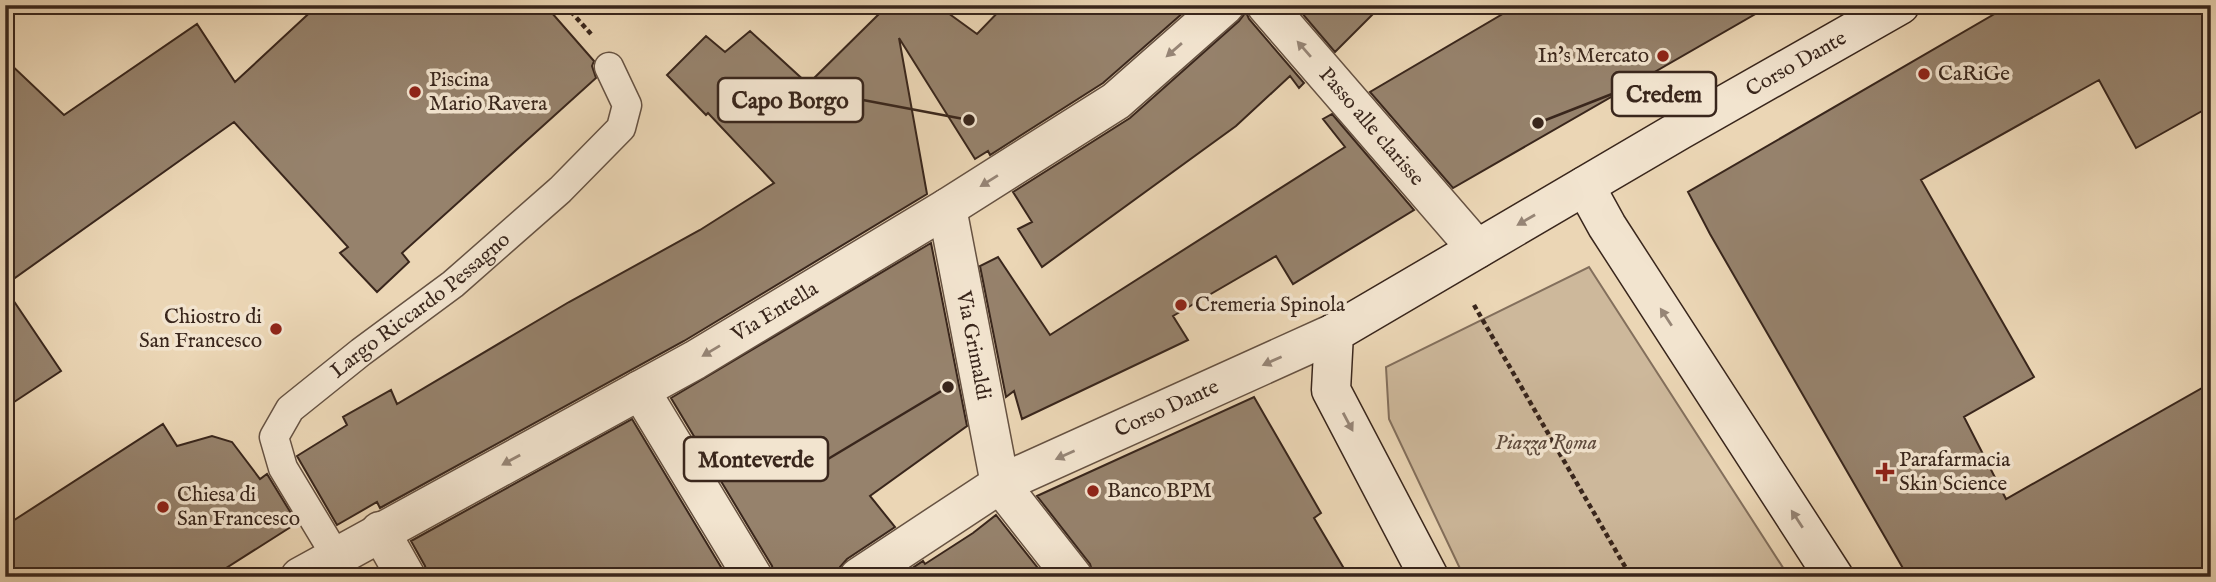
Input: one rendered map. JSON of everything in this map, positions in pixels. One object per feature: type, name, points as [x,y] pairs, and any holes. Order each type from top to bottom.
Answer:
[{"type":"street","name":"Via Entella","points":[[300,577],[695,360],[947,208],[1116,101],[1225,5]]},
{"type":"street","name":"Passo alle clarisse","points":[[1266,5],[1477,249]]},
{"type":"street","name":"Corso Dante","points":[[1585,186],[1900,5]]},
{"type":"street","points":[[1429,577],[1331,390],[1334,333],[1585,186],[1834,577]]},
{"type":"street","name":"Via Grimaldi","points":[[947,208],[1000,484]]},
{"type":"street","name":"Corso Dante","points":[[859,577],[1000,484],[1334,333]]},
{"type":"street","points":[[640,390],[753,577]]},
{"type":"street","points":[[1000,484],[1073,577]]},
{"type":"street","points":[[380,531],[406,577]]},
{"type":"lane","name":"Largo Riccardo Pessagno","points":[[336,556],[283,468],[274,437],[290,409],[453,284],[559,190],[621,128],[627,105],[609,67]]},
{"type":"path","points":[[1474,305],[1631,577]]},
{"type":"green space","name":"Piazza Roma","points":[[1589,267],[1789,577],[1464,577],[1389,419],[1386,367]]},
{"type":"building","points":[[318,5],[545,5],[594,61],[592,66],[596,78],[402,253],[409,262],[377,292],[340,253],[348,247],[234,122],[5,285],[5,59],[64,115],[197,24],[235,82]]},
{"type":"building","points":[[879,5],[937,5],[977,34],[1005,5],[1192,5],[1103,83],[990,155],[988,151],[975,159],[899,38],[927,194],[684,341],[380,508],[377,502],[337,525],[297,456],[347,425],[343,417],[391,390],[397,404],[569,302],[700,230],[774,183],[708,113],[706,115],[667,75],[706,36],[725,52],[750,31],[808,84],[882,11]]},
{"type":"building","points":[[1295,5],[1382,5],[1335,52]]},
{"type":"building","points":[[1518,5],[1771,5],[1453,188],[1370,92]]},
{"type":"building","points":[[2010,5],[2211,5],[2211,106],[2136,148],[2099,80],[1921,180],[2034,377],[1964,417],[2006,499],[2211,383],[2211,565],[2191,577],[1908,577],[1688,192]]},
{"type":"building","points":[[1246,12],[1249,19],[1304,83],[1299,88],[1290,76],[1236,126],[1042,267],[1018,229],[1032,222],[1013,192],[1130,118]]},
{"type":"building","points":[[1332,114],[1414,210],[1293,284],[1276,256],[1173,316],[1188,340],[1022,419],[1014,391],[1006,397],[980,266],[998,257],[1050,335],[1345,147],[1323,119]]},
{"type":"building","points":[[931,243],[967,426],[870,496],[895,527],[847,559],[840,567],[837,577],[775,577],[772,566],[671,398]]},
{"type":"building","points":[[5,288],[61,371],[5,408]]},
{"type":"building","points":[[1254,397],[1321,513],[1314,518],[1349,577],[1094,577],[1090,564],[1037,496]]},
{"type":"building","points":[[632,419],[727,577],[428,577],[411,541]]},
{"type":"building","name":"Chiesa di San Francesco","points":[[163,424],[177,446],[212,436],[232,442],[260,479],[267,474],[297,523],[212,577],[5,577],[5,526]]},
{"type":"building","points":[[996,515],[1045,577],[899,577],[923,561],[925,564]]},
{"type":"place","name":"In's Mercato","points":[[1663,56]]},
{"type":"place","name":"CaRiGe","points":[[1924,74]]},
{"type":"place","name":"Piscina Mario Ravera","points":[[415,92]]},
{"type":"place","name":"Capo Borgo","points":[[969,120]]},
{"type":"place","name":"Credem","points":[[1538,123]]},
{"type":"place","name":"Cremeria Spinola","points":[[1181,305]]},
{"type":"place","name":"Chiostro di San Francesco","points":[[276,329]]},
{"type":"place","name":"Monteverde","points":[[948,387]]},
{"type":"place","name":"Parafarmacia Skin Science","points":[[1885,472]]},
{"type":"place","name":"Banco BPM","points":[[1093,491]]},
{"type":"place","name":"Chiesa di San Francesco","points":[[163,507]]}]
